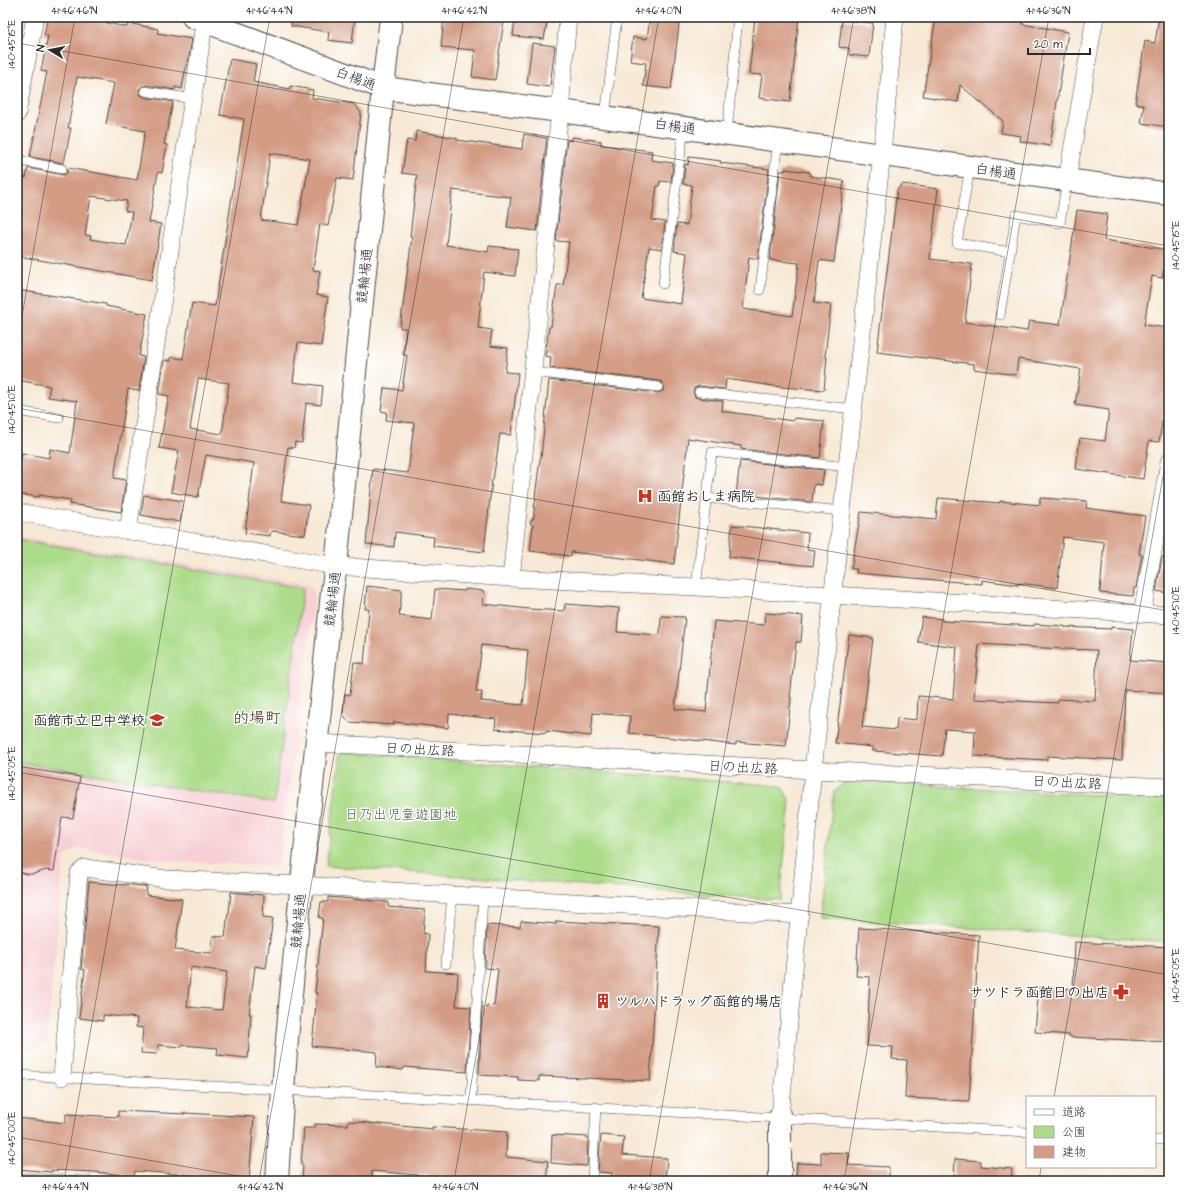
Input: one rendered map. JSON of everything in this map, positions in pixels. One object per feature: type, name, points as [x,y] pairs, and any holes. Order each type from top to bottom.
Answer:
[{"type":"street","points":[[17,114],[36,17]]},
{"type":"street","name":"競輪場通","points":[[277,1181],[283,1090],[301,885],[336,566],[391,17]]},
{"type":"street","points":[[511,578],[560,111],[568,17]]},
{"type":"street","points":[[780,1181],[780,1117],[813,770],[848,467],[882,154],[895,17]]},
{"type":"street","points":[[1067,180],[1095,17]]},
{"type":"street","points":[[128,531],[193,99],[201,19]]},
{"type":"street","name":"白楊通","points":[[201,19],[383,88],[727,133],[1169,194]]},
{"type":"street","points":[[1142,614],[1169,462]]},
{"type":"street","points":[[17,512],[336,566],[511,578],[696,587],[1169,615]]},
{"type":"street","name":"日の出広路","points":[[317,743],[813,770],[1169,787]]},
{"type":"street","points":[[62,1077],[79,873],[85,868],[166,879],[301,885],[483,897],[800,914]]},
{"type":"lane","points":[[605,117],[617,17]]},
{"type":"lane","points":[[727,133],[738,17]]},
{"type":"lane","points":[[145,91],[193,99]]},
{"type":"lane","points":[[663,284],[684,128]]},
{"type":"lane","points":[[760,290],[778,140]]},
{"type":"lane","points":[[17,160],[62,169]]},
{"type":"lane","points":[[970,167],[957,242],[1010,252]]},
{"type":"lane","points":[[1000,315],[1016,216],[1060,223],[1067,180]]},
{"type":"lane","points":[[532,372],[658,387]]},
{"type":"lane","points":[[699,392],[854,409]]},
{"type":"lane","points":[[17,411],[59,418]]},
{"type":"lane","points":[[696,587],[712,452],[848,467]]},
{"type":"lane","points":[[707,498],[843,511]]},
{"type":"lane","points":[[446,964],[452,895]]},
{"type":"lane","points":[[471,1100],[483,897]]},
{"type":"lane","points":[[17,1075],[1026,1132]]},
{"type":"lane","points":[[592,1181],[596,1107]]},
{"type":"lane","points":[[1156,1140],[1169,1140]]},
{"type":"lane","points":[[24,1178],[88,1181]]},
{"type":"shaded area","name":"函館市立巴中学校","points":[[17,536],[308,584],[315,593],[279,861],[274,866],[167,861],[79,848],[64,857],[47,1041],[37,1049],[17,1047]]},
{"type":"green space","name":"函館市立巴中学校","points":[[17,539],[303,588],[274,803],[17,762]]},
{"type":"green space","name":"日乃出児童遊園地","points":[[340,752],[781,786],[790,801],[780,900],[326,866]]},
{"type":"green space","points":[[845,781],[1169,799],[1169,942],[820,918],[834,792]]},
{"type":"building","points":[[48,17],[76,17],[127,27],[128,23],[158,29],[157,33],[192,39],[182,89],[175,87],[175,90],[146,85],[141,87],[139,90],[141,95],[144,97],[173,102],[164,144],[167,145],[162,173],[158,172],[149,222],[161,224],[152,280],[17,256],[17,238],[22,208],[17,207],[17,176],[26,178],[28,168],[64,175],[67,173],[68,168],[137,180],[145,131],[106,124],[114,83],[77,77],[68,128],[71,128],[64,163],[30,157],[47,72],[41,71],[48,36],[44,35]],"holes":[[[91,196],[127,201],[125,211],[132,212],[126,245],[90,239],[91,236],[85,235]]]},
{"type":"building","points":[[292,17],[355,17],[352,43],[328,40],[329,32],[291,26]]},
{"type":"building","points":[[444,17],[475,17],[504,20],[495,80],[472,77],[475,50],[441,47]]},
{"type":"building","points":[[515,17],[548,17],[544,39],[513,36]]},
{"type":"building","points":[[650,17],[680,17],[671,89],[643,86],[646,63],[630,61],[633,37],[647,39]]},
{"type":"building","points":[[755,17],[799,17],[790,102],[759,98],[762,75],[749,74]]},
{"type":"building","points":[[936,17],[1023,17],[1022,24],[1068,32],[1050,146],[1020,141],[1021,136],[1001,133],[1003,121],[960,85],[958,102],[923,96]]},
{"type":"building","points":[[1159,17],[1169,17],[1169,127],[1141,123],[1144,105],[1135,103],[1145,41],[1155,43]]},
{"type":"building","points":[[842,20],[873,23],[869,57],[849,55],[849,48],[839,47]]},
{"type":"building","points":[[532,43],[555,46],[550,87],[527,84]]},
{"type":"building","points":[[230,59],[256,64],[253,82],[290,89],[290,86],[313,90],[312,98],[354,104],[361,113],[353,180],[337,178],[328,226],[320,224],[313,270],[320,271],[316,295],[328,297],[321,346],[298,343],[293,382],[323,386],[321,405],[306,403],[302,443],[295,442],[294,448],[288,447],[281,501],[309,505],[305,535],[271,531],[270,536],[245,533],[254,463],[206,455],[198,497],[171,492],[179,451],[159,448],[169,396],[159,394],[164,360],[171,361],[171,357],[183,359],[192,303],[215,306],[244,119],[220,115]],"holes":[[[270,153],[310,159],[298,225],[261,220]],[[198,379],[229,383],[222,434],[190,429]]]},
{"type":"building","points":[[416,131],[457,138],[457,140],[522,149],[524,134],[547,138],[537,231],[507,227],[511,197],[452,190],[446,245],[488,252],[489,246],[518,249],[515,276],[484,272],[478,328],[492,330],[490,346],[508,348],[505,372],[518,373],[511,435],[500,434],[492,480],[484,552],[433,546],[434,537],[395,532],[394,547],[366,544],[373,469],[408,473],[414,423],[386,420],[387,412],[381,411],[384,388],[402,390],[407,355],[403,355],[406,328],[400,328],[412,237],[410,237],[417,175],[402,173],[407,140],[415,141]]},
{"type":"building","points":[[571,137],[601,141],[601,145],[652,151],[651,160],[673,163],[671,182],[660,181],[659,186],[657,186],[652,220],[665,222],[662,249],[649,247],[641,298],[681,304],[687,253],[674,251],[677,224],[687,225],[692,185],[683,184],[685,164],[688,165],[689,157],[721,161],[720,163],[769,169],[758,259],[749,257],[743,309],[792,316],[799,263],[770,260],[780,171],[785,171],[785,169],[810,172],[810,176],[844,181],[834,262],[819,260],[814,303],[831,305],[825,356],[827,357],[824,390],[780,387],[726,379],[725,389],[699,386],[694,388],[693,392],[695,397],[698,398],[723,401],[722,411],[793,421],[794,418],[824,421],[820,458],[741,449],[741,446],[688,438],[674,564],[571,552],[571,556],[530,551],[533,525],[530,523],[534,517],[549,380],[657,393],[663,391],[664,387],[662,382],[659,381],[550,368],[551,357],[545,356],[557,285],[563,285],[569,242],[556,241],[567,140],[571,141]]},
{"type":"building","points":[[902,184],[938,189],[930,259],[972,264],[965,322],[1027,331],[1029,321],[1060,325],[1077,210],[1107,214],[1104,240],[1169,250],[1169,270],[1164,269],[1162,278],[1152,276],[1144,325],[1169,328],[1169,380],[1159,442],[1149,441],[1143,479],[1076,469],[1080,438],[1105,441],[1109,410],[1075,405],[1081,369],[1018,359],[1016,375],[974,369],[974,364],[877,352],[897,190]]},
{"type":"building","points":[[17,290],[106,304],[106,306],[147,314],[139,356],[144,357],[139,391],[128,389],[114,478],[126,480],[121,512],[70,504],[71,500],[39,495],[39,497],[17,494],[22,453],[49,458],[50,449],[70,453],[77,401],[48,397],[50,386],[17,380]]},
{"type":"building","points":[[740,461],[824,470],[822,485],[814,484],[812,502],[736,494]]},
{"type":"building","points":[[144,495],[183,501],[180,522],[141,515]]},
{"type":"building","points":[[938,498],[1000,503],[1000,501],[1040,505],[1040,498],[1087,501],[1086,508],[1145,516],[1139,554],[1142,555],[1136,588],[1134,588],[1133,596],[1100,593],[1104,542],[1063,537],[1057,588],[982,580],[982,584],[856,573],[857,569],[851,569],[861,512],[936,519]]},
{"type":"building","points":[[732,525],[808,533],[807,549],[815,550],[813,566],[729,557]]},
{"type":"building","points":[[1162,557],[1169,558],[1169,593],[1156,591]]},
{"type":"building","points":[[367,586],[402,590],[399,616],[432,620],[435,589],[465,591],[465,589],[484,591],[483,604],[529,609],[564,611],[565,604],[619,608],[617,632],[660,635],[661,616],[685,617],[675,709],[706,712],[714,621],[764,625],[765,613],[803,616],[801,642],[796,642],[786,746],[736,742],[736,745],[629,733],[630,716],[593,713],[591,736],[547,731],[546,733],[495,729],[496,719],[449,714],[448,728],[394,722],[394,725],[349,722],[343,714],[345,694],[350,695],[354,662],[364,664],[369,609],[365,609]],"holes":[[[482,645],[528,650],[523,705],[481,701],[482,692],[476,692]]]},
{"type":"building","points":[[922,617],[942,619],[942,621],[1133,629],[1130,660],[1169,663],[1169,693],[1125,690],[1122,760],[1047,756],[1047,760],[974,756],[975,731],[945,729],[942,756],[873,751],[873,747],[835,743],[849,635],[873,638],[862,727],[896,730],[897,718],[917,720],[918,696],[953,699],[957,647],[918,642]],"holes":[[[979,644],[1097,650],[1095,701],[1058,699],[1058,703],[974,699]]]},
{"type":"building","points":[[17,767],[80,777],[73,818],[62,817],[54,871],[46,870],[33,874],[26,874],[17,871]]},
{"type":"building","points":[[89,882],[147,887],[146,895],[182,899],[175,950],[211,953],[213,936],[225,937],[231,892],[264,895],[263,917],[273,918],[266,968],[255,966],[249,1014],[251,1014],[248,1058],[217,1055],[218,1048],[182,1045],[182,1047],[158,1045],[157,1054],[141,1053],[143,1028],[136,1027],[137,1018],[103,1015],[103,1021],[79,1018],[85,970],[81,969]],"holes":[[[191,967],[227,972],[222,1010],[187,1007]]]},
{"type":"building","points":[[328,897],[388,902],[388,907],[425,910],[423,933],[428,934],[426,971],[458,973],[456,1006],[471,1007],[467,1072],[404,1067],[403,1070],[376,1067],[377,1052],[312,1046],[317,993],[315,993],[323,918],[319,918],[321,902],[328,902]]},
{"type":"building","name":"ツルハドラッグ函館的場店","points":[[521,921],[556,924],[556,921],[659,926],[650,1081],[539,1076],[539,1081],[518,1080],[518,1077],[479,1075],[482,1007],[487,1008],[487,1005],[494,1006],[498,969],[485,968],[487,925],[520,927]]},
{"type":"building","points":[[859,928],[979,935],[969,1101],[905,1098],[907,1060],[892,1059],[893,1047],[867,1046],[870,977],[856,976]]},
{"type":"building","name":"サツドラ函館日の出店","points":[[1075,942],[1169,947],[1169,1042],[1070,1037],[1070,1035],[1035,1032],[1039,987],[1073,989]]},
{"type":"building","points":[[118,1111],[254,1117],[249,1181],[216,1181],[217,1177],[135,1171],[134,1176],[95,1172],[52,1170],[52,1172],[17,1169],[17,1118],[66,1123],[66,1114],[118,1117]]},
{"type":"building","points":[[348,1121],[432,1129],[432,1127],[507,1132],[506,1157],[548,1161],[546,1181],[429,1181],[429,1176],[372,1171],[372,1181],[302,1181],[303,1165],[301,1165],[304,1128],[315,1128],[315,1124],[348,1125]]},
{"type":"building","points":[[552,1135],[588,1137],[587,1166],[551,1163]]},
{"type":"building","points":[[601,1135],[624,1137],[622,1155],[667,1158],[665,1181],[611,1181],[612,1173],[598,1172]]},
{"type":"building","points":[[821,1152],[849,1153],[848,1165],[889,1167],[889,1181],[796,1181],[797,1163],[821,1164]]},
{"type":"building","points":[[955,1159],[981,1161],[981,1166],[1012,1169],[1011,1181],[954,1181]]},
{"type":"place","name":"函館おしま病院","points":[[645,496]]},
{"type":"place","name":"函館市立巴中学校","points":[[157,720]]},
{"type":"place","name":"サツドラ函館日の出店","points":[[1121,992]]},
{"type":"place","name":"ツルハドラッグ函館的場店","points":[[603,1001]]},
{"type":"district","name":"的場町","points":[[257,717]]}]
